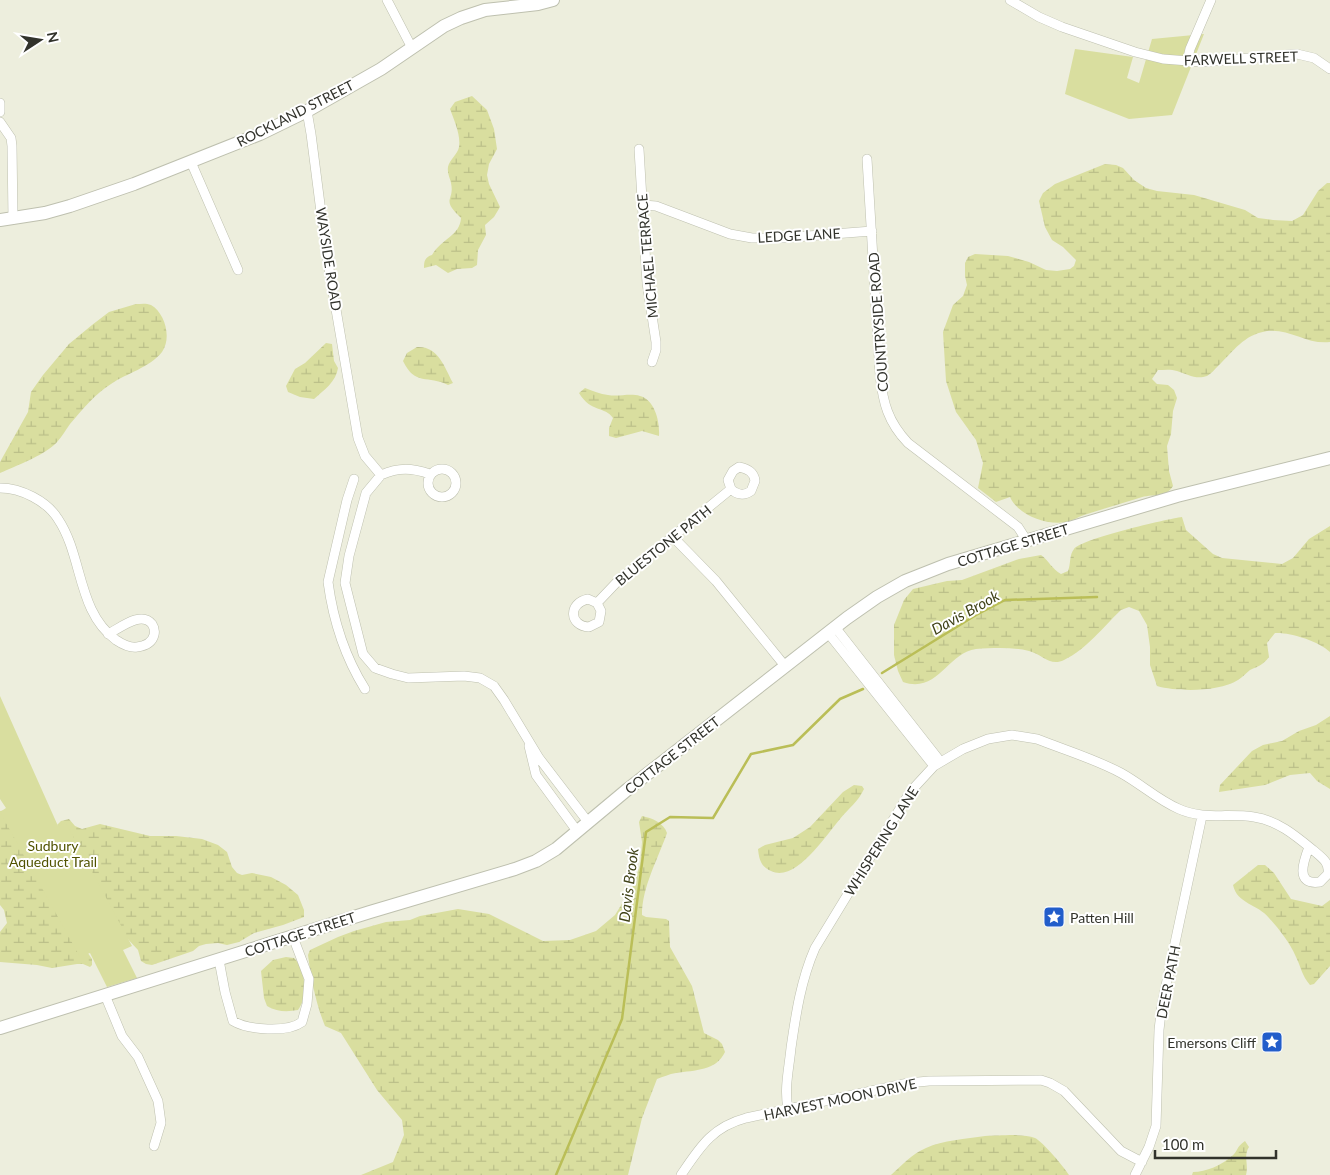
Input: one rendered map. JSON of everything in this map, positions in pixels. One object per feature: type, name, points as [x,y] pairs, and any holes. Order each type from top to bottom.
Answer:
[{"type":"street","points":[[387,0],[412,48]]},
{"type":"street","name":"ROCKLAND STREET","points":[[0,220],[45,213],[70,206],[134,184],[260,134],[306,111],[381,69],[444,26],[475,13],[553,0]]},
{"type":"street","name":"FARWELL STREET","points":[[1010,0],[1050,22],[1157,58],[1187,62],[1297,54],[1314,58],[1330,68]]},
{"type":"street","points":[[1187,62],[1190,48],[1210,0]]},
{"type":"street","points":[[0,103],[0,112]]},
{"type":"street","name":"WAYSIDE ROAD","points":[[306,111],[311,134],[326,251],[358,438],[365,456],[381,475]]},
{"type":"street","points":[[0,122],[10,138],[12,146],[13,218]]},
{"type":"street","name":"MICHAEL TERRACE","points":[[639,149],[647,283],[656,342],[656,350],[652,362]]},
{"type":"street","name":"COUNTRYSIDE ROAD","points":[[868,159],[880,375],[886,408],[892,422],[908,443],[1018,526],[1027,541]]},
{"type":"street","points":[[191,162],[238,270]]},
{"type":"street","name":"LEDGE LANE","points":[[642,205],[656,206],[730,234],[752,238],[782,238],[872,231]]},
{"type":"street","name":"COTTAGE STREET","points":[[0,1028],[526,866],[546,855],[877,596],[918,575],[948,564],[1177,496],[1330,458]]},
{"type":"street","points":[[430,474],[402,468],[381,475],[366,493],[349,556],[345,583],[363,654],[375,668],[408,678],[462,676],[481,679],[494,686],[539,758],[588,822]]},
{"type":"street","points":[[354,479],[328,582],[349,660],[365,688]]},
{"type":"street","points":[[0,488],[23,492],[45,504],[58,517],[71,542],[90,606],[108,634],[121,643],[133,647],[149,644],[154,637],[155,631],[151,622],[144,619],[135,619],[108,634]]},
{"type":"street","name":"BLUESTONE PATH","points":[[597,603],[617,582],[731,489]]},
{"type":"street","points":[[343,519],[358,524]]},
{"type":"street","points":[[673,537],[716,581],[786,666]]},
{"type":"street","points":[[328,582],[345,583]]},
{"type":"street","points":[[832,630],[937,763]]},
{"type":"street","points":[[354,668],[368,661]]},
{"type":"street","name":"WHISPERING LANE","points":[[788,1109],[786,1087],[798,1002],[810,960],[822,935],[910,792],[937,763],[963,748],[1000,736],[1024,736],[1037,739],[1123,774],[1170,804],[1187,812],[1202,816],[1245,816],[1264,819],[1291,833],[1309,847]]},
{"type":"street","points":[[529,741],[536,775],[577,831]]},
{"type":"street","name":"DEER PATH","points":[[1136,1175],[1156,1126],[1159,1030],[1162,1004],[1202,816]]},
{"type":"street","points":[[219,960],[233,1021],[249,1026],[290,1029],[302,1022],[307,1004],[309,979],[293,937]]},
{"type":"street","points":[[105,995],[122,1036],[138,1057],[158,1101],[161,1123],[154,1146]]},
{"type":"street","name":"HARVEST MOON DRIVE","points":[[681,1175],[699,1149],[720,1128],[738,1121],[788,1109],[897,1084],[919,1082],[1041,1080],[1050,1083],[1064,1091],[1121,1151],[1142,1162]]},
{"type":"green space","points":[[1204,34],[1172,115],[1129,119],[1065,94],[1075,49],[1133,57],[1127,78],[1139,83],[1152,39]]},
{"type":"green space","points":[[472,96],[487,110],[494,129],[497,149],[489,164],[487,175],[489,184],[500,207],[494,217],[485,225],[486,235],[478,250],[477,265],[472,268],[457,269],[448,273],[436,265],[424,268],[424,263],[426,258],[432,255],[454,233],[460,224],[461,218],[451,207],[450,203],[452,189],[448,167],[458,150],[459,138],[450,109],[455,102]]},
{"type":"green space","points":[[1105,164],[1123,168],[1134,180],[1146,188],[1194,195],[1245,210],[1258,218],[1273,220],[1292,221],[1303,215],[1318,191],[1327,183],[1330,183],[1330,342],[1314,341],[1283,332],[1267,331],[1245,340],[1207,376],[1195,377],[1175,370],[1158,370],[1152,379],[1157,384],[1168,385],[1174,390],[1177,398],[1167,446],[1169,471],[1173,486],[1170,490],[1166,493],[1139,498],[1068,521],[1058,523],[1042,521],[1019,509],[1010,497],[996,502],[978,488],[983,463],[976,440],[956,412],[946,381],[943,332],[953,305],[963,296],[967,285],[965,263],[968,257],[975,254],[1008,256],[1029,262],[1046,270],[1057,271],[1070,269],[1074,266],[1076,260],[1063,247],[1052,240],[1045,227],[1039,201],[1043,193],[1055,184]]},
{"type":"green space","points":[[136,304],[151,305],[160,314],[167,333],[162,352],[151,362],[117,380],[100,392],[89,402],[58,441],[49,449],[28,461],[0,473],[0,462],[28,412],[31,392],[43,375],[69,344],[109,312]]},
{"type":"green space","points":[[326,343],[332,344],[334,361],[338,368],[332,382],[314,399],[300,397],[288,392],[286,386],[295,369],[305,363]]},
{"type":"green space","points":[[417,347],[435,353],[453,383],[448,385],[422,379],[412,374],[403,361],[407,353]]},
{"type":"green space","points":[[585,388],[605,395],[636,395],[645,398],[656,412],[659,436],[642,431],[616,438],[609,436],[609,428],[613,418],[610,414],[588,404],[579,393]]},
{"type":"green space","points":[[1182,517],[1186,530],[1213,554],[1222,558],[1282,564],[1293,558],[1309,539],[1330,526],[1330,652],[1319,644],[1304,638],[1275,633],[1267,643],[1269,657],[1263,664],[1250,670],[1230,684],[1198,690],[1157,686],[1150,665],[1147,625],[1139,611],[1129,607],[1121,610],[1080,650],[1059,662],[1050,661],[1023,650],[1003,648],[976,649],[966,652],[957,658],[934,678],[915,684],[903,682],[894,655],[894,625],[904,600],[913,589],[947,581],[962,580],[1019,559],[1041,555],[1061,574],[1068,571],[1072,551],[1080,545],[1125,530]]},
{"type":"green space","name":"Sudbury Aqueduct Trail","points":[[0,696],[58,826],[66,823],[132,946],[123,950],[137,978],[107,987],[90,953],[80,957],[0,812],[6,808],[0,799]]},
{"type":"green space","points":[[1330,716],[1330,789],[1317,781],[1310,773],[1290,775],[1265,785],[1219,792],[1220,785],[1252,751],[1263,745],[1282,741],[1299,731],[1316,725]]},
{"type":"green space","points":[[854,785],[862,786],[864,789],[859,798],[810,856],[790,870],[781,873],[771,871],[763,865],[758,849],[765,845],[793,838],[810,827],[843,792]]},
{"type":"green space","points":[[10,810],[74,933],[92,959],[90,967],[77,964],[52,968],[0,962],[0,932],[7,923],[4,910],[0,905],[0,811]]},
{"type":"green space","points":[[642,816],[657,821],[667,833],[648,884],[642,915],[669,921],[670,947],[692,986],[704,1033],[722,1044],[725,1052],[721,1058],[711,1066],[673,1073],[657,1079],[642,1118],[628,1175],[361,1175],[393,1162],[404,1135],[402,1120],[377,1090],[341,1033],[325,1026],[312,982],[308,955],[310,950],[354,931],[386,922],[410,920],[420,916],[458,909],[489,914],[543,941],[570,940],[596,931],[615,915],[633,886],[640,865],[642,842],[639,822]]},
{"type":"green space","points":[[69,819],[75,826],[82,829],[100,824],[150,836],[202,839],[218,845],[227,852],[232,867],[237,873],[242,875],[252,873],[271,877],[286,885],[298,895],[304,910],[304,917],[254,933],[239,942],[227,945],[218,943],[206,944],[199,946],[193,951],[152,965],[146,964],[141,961],[138,950],[124,935],[57,825],[61,821]]},
{"type":"green space","points":[[1258,865],[1265,865],[1274,873],[1291,899],[1322,906],[1330,900],[1330,966],[1314,984],[1310,985],[1307,982],[1291,947],[1273,922],[1264,913],[1243,900],[1235,891],[1233,885]]},
{"type":"green space","points":[[286,957],[294,958],[303,976],[303,998],[298,1010],[286,1011],[275,1009],[267,1006],[264,998],[261,971],[273,960]]},
{"type":"green space","points":[[1018,1135],[1035,1138],[1048,1149],[1069,1175],[891,1175],[921,1150],[933,1145],[947,1141],[985,1136]]},
{"type":"green space","points":[[1245,1141],[1249,1147],[1246,1154],[1246,1175],[1192,1175],[1193,1172],[1208,1169],[1224,1162]]},
{"type":"waterway","name":"Davis Brook","points":[[882,673],[976,615],[1005,600],[1097,597]]},
{"type":"waterway","name":"Davis Brook","points":[[556,1175],[622,1019],[646,832],[670,817],[713,818],[751,754],[793,745],[840,699],[863,689]]},
{"type":"place","name":"Patten Hill","points":[[1054,917]]},
{"type":"place","name":"Emersons Cliff","points":[[1272,1042]]}]
